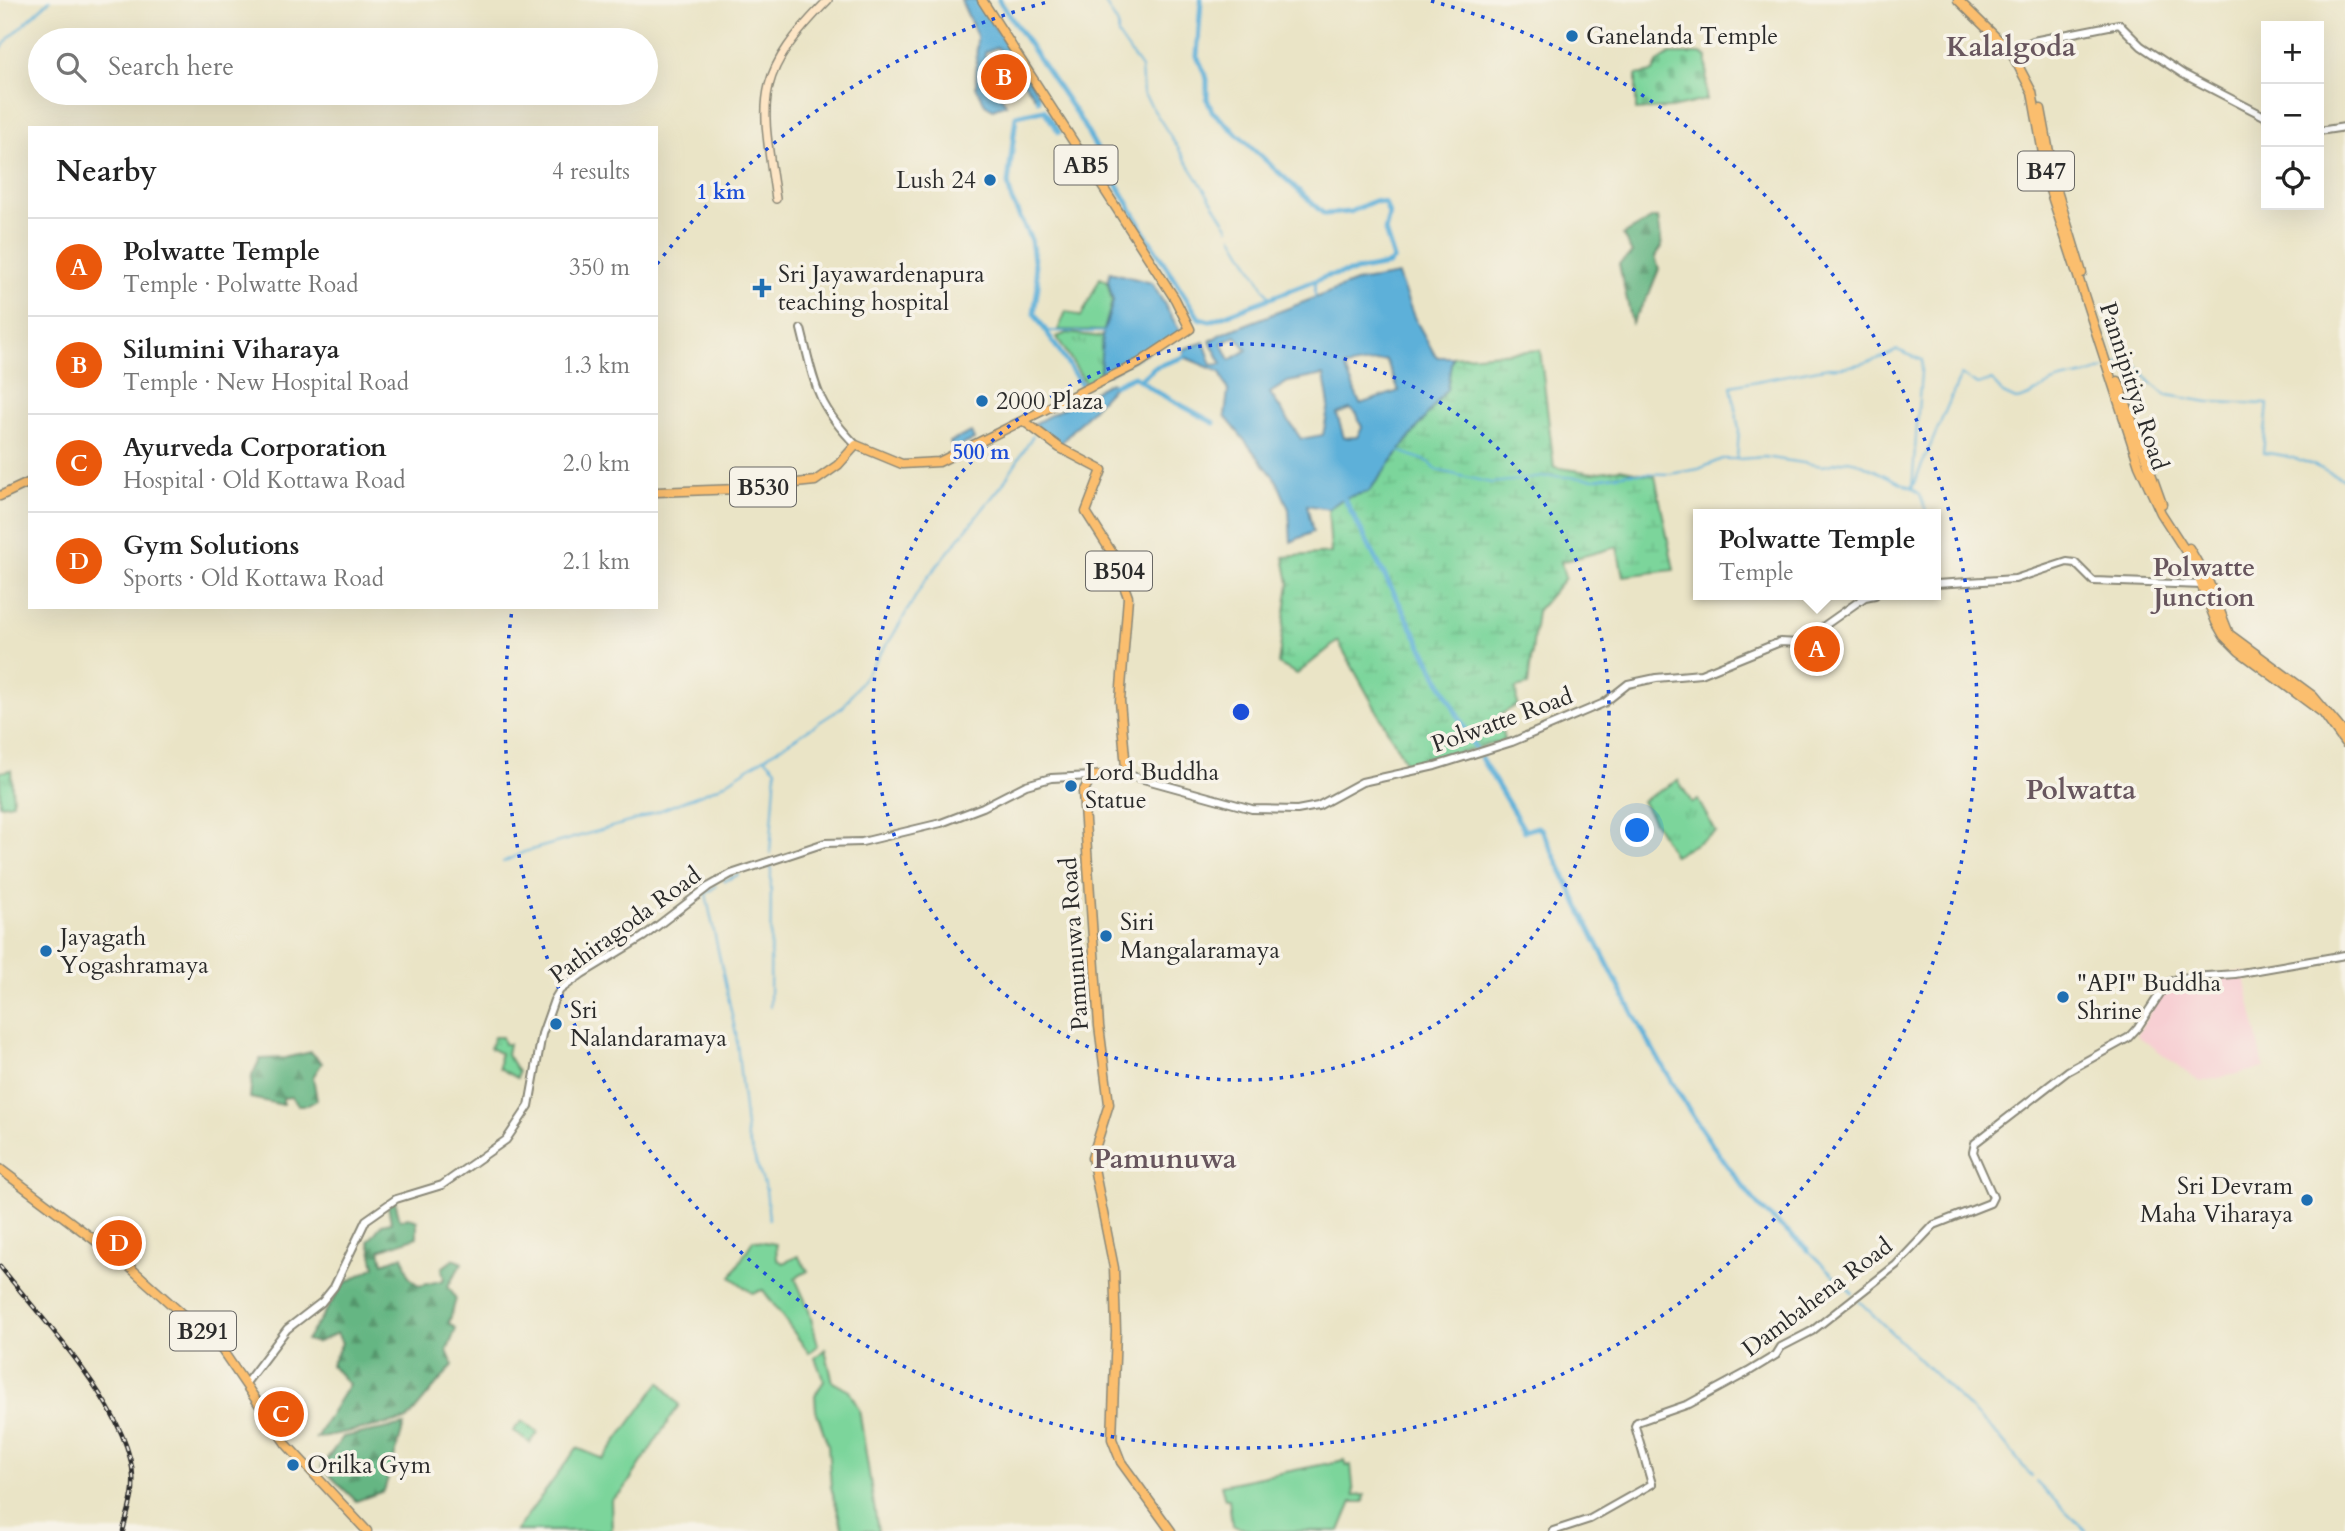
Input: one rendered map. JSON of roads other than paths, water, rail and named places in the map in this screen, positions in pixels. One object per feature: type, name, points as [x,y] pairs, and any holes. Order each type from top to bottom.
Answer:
[{"type":"main road","points":[[776,199],[764,122],[765,93],[772,70],[796,33],[828,0]]},
{"type":"main road","name":"AB5","points":[[856,446],[902,464],[929,465],[1025,422],[1151,357],[1185,335],[1190,327],[982,0]]},
{"type":"main road","name":"Pannipitiya Road","points":[[1958,0],[2013,50]]},
{"type":"main road","name":"Pannipitiya Road","points":[[1965,0],[2013,50],[2037,90],[2053,181],[2112,372],[2156,491],[2229,634],[2313,696],[2345,734]]},
{"type":"main road","name":"B504","points":[[1025,422],[1060,449],[1102,470],[1086,512],[1112,553],[1128,597],[1120,701],[1125,774]]},
{"type":"main road","name":"B530","points":[[658,492],[739,489],[815,481],[838,465],[856,446]]},
{"type":"main road","points":[[0,496],[28,483]]},
{"type":"main road","name":"Pannipitiya Road","points":[[2205,584],[2224,636],[2239,651],[2309,701],[2345,743]]},
{"type":"main road","points":[[1092,776],[1125,774]]},
{"type":"main road","name":"Pamunuwa Road","points":[[1092,776],[1084,786],[1083,798],[1099,1026],[1109,1104],[1093,1158],[1114,1268],[1116,1331],[1112,1438],[1121,1462],[1171,1531]]},
{"type":"main road","name":"B291","points":[[0,1169],[153,1287],[222,1350],[286,1444],[367,1531]]},
{"type":"street","points":[[2013,50],[2033,41],[2119,24],[2140,46],[2183,74],[2261,114]]},
{"type":"street","points":[[2324,130],[2345,127]]},
{"type":"street","points":[[801,329],[819,399],[836,425],[856,446]]},
{"type":"street","points":[[1941,584],[2015,579],[2067,562],[2075,563],[2093,581],[2205,584]]},
{"type":"street","name":"Polwatte Road","points":[[1125,774],[1252,809],[1297,810],[1318,806],[1362,782],[1435,766],[1512,742],[1604,703],[1628,684],[1700,674],[1780,642],[1800,643],[1825,628],[1861,600]]},
{"type":"street","name":"Pathiragoda Road","points":[[246,1383],[287,1329],[322,1303],[334,1287],[362,1226],[373,1214],[396,1199],[442,1185],[506,1140],[529,1106],[542,1034],[554,1000],[560,990],[582,974],[643,937],[673,912],[731,874],[825,843],[862,842],[941,823],[983,807],[1026,785],[1051,778],[1092,776]]},
{"type":"street","name":"Dambahena Road","points":[[1553,1531],[1590,1519],[1652,1484],[1635,1426],[1637,1422],[1689,1404],[1776,1355],[1781,1347],[1812,1331],[1896,1265],[1934,1225],[1990,1203],[1993,1197],[1973,1152],[1975,1143],[2068,1071],[2128,1038],[2138,1027],[2160,989],[2173,980],[2235,974],[2345,955]]},
{"type":"water","points":[[961,0],[977,0],[1039,95],[1035,97],[997,47],[985,52],[985,70],[1006,104],[993,109],[985,104],[976,87],[977,36]]},
{"type":"water","points":[[1110,272],[1152,283],[1181,333],[1109,374],[1100,374],[1102,337],[1113,301],[1108,281]]},
{"type":"water","points":[[1398,275],[1414,317],[1436,357],[1452,357],[1447,389],[1368,492],[1344,498],[1328,509],[1307,505],[1313,532],[1291,542],[1289,509],[1277,481],[1225,416],[1228,391],[1220,372],[1184,357],[1184,349],[1204,342],[1212,365],[1222,364],[1210,341],[1221,334],[1356,282]],"holes":[[[1236,336],[1247,350],[1230,360],[1222,343]],[[1386,360],[1399,391],[1360,404],[1345,367]],[[1324,375],[1329,405],[1323,435],[1301,439],[1270,393],[1288,382]],[[1350,409],[1357,414],[1362,428],[1357,437],[1344,438],[1337,414]]]},
{"type":"water","points":[[1111,382],[1114,386],[1059,445],[1034,424]]},
{"type":"water","points":[[971,432],[974,440],[953,449],[950,442]]},
{"type":"waterway","points":[[0,50],[9,38],[50,0]]},
{"type":"waterway","points":[[999,0],[1078,116],[1148,238],[1199,318],[1210,321],[1328,276],[1387,265],[1394,259],[1385,231],[1389,214],[1385,203],[1374,201],[1350,212],[1324,214],[1212,111],[1207,99],[1207,79],[1197,56],[1201,0]]},
{"type":"waterway","points":[[1103,0],[1118,25],[1118,35],[1141,68],[1143,93],[1229,228]]},
{"type":"waterway","points":[[1037,96],[1038,100]]},
{"type":"waterway","points":[[1059,132],[1044,110],[1016,116],[1008,184],[1012,201],[1031,240],[1038,286],[1034,313],[1081,384]]},
{"type":"waterway","points":[[1233,236],[1270,298]]},
{"type":"waterway","points":[[1315,282],[1315,297]]},
{"type":"waterway","points":[[1046,331],[1104,332]]},
{"type":"waterway","points":[[1399,451],[1429,462],[1436,470],[1491,483],[1553,476],[1594,479],[1629,473],[1670,474],[1699,469],[1722,459],[1737,459],[1739,429],[1731,386],[1829,367],[1855,365],[1897,350],[1922,360],[1912,488],[1961,375],[1978,385],[1992,380],[2003,394],[2016,400],[2055,382],[2105,369]]},
{"type":"waterway","points":[[1140,380],[1155,367],[1184,357]]},
{"type":"waterway","points":[[2110,367],[2123,361],[2134,362],[2153,385],[2167,395],[2209,402],[2268,404],[2263,453],[2295,459],[2345,480]]},
{"type":"waterway","points":[[1114,385],[1134,376],[1153,390],[1214,423]]},
{"type":"waterway","points":[[503,862],[524,852],[636,820],[719,787],[843,707],[892,637],[924,582],[1002,485],[1033,436]]},
{"type":"waterway","points":[[1739,459],[1764,457],[1823,466],[1848,460],[1857,462],[1912,488],[1920,494],[1925,509]]},
{"type":"waterway","points":[[1344,498],[1475,748]]},
{"type":"waterway","points":[[765,758],[776,769],[770,853]]},
{"type":"waterway","points":[[1481,758],[1525,831],[1537,827],[1542,830],[1637,1021],[1691,1113],[1759,1206],[1808,1250]]},
{"type":"waterway","points":[[760,868],[771,865]]},
{"type":"waterway","points":[[770,1007],[771,865]]},
{"type":"waterway","points":[[724,881],[738,875]]},
{"type":"waterway","points":[[716,886],[706,894],[736,1034],[747,1137],[766,1190],[769,1219]]},
{"type":"waterway","points":[[1808,1250],[1853,1294]]},
{"type":"waterway","points":[[1859,1301],[2000,1438],[2032,1477]]},
{"type":"waterway","points":[[2036,1482],[2086,1531]]},
{"type":"railway","points":[[0,1266],[84,1372],[105,1402],[121,1432],[131,1462],[133,1489],[123,1531]]},
{"type":"place","name":"Ganelanda Temple","points":[[1572,36]]},
{"type":"place","name":"Silumini Viharaya","points":[[1004,77]]},
{"type":"place","name":"Lush 24","points":[[990,180]]},
{"type":"place","name":"Sri Jayawardenapura teaching hospital","points":[[762,288]]},
{"type":"place","name":"2000 Plaza","points":[[982,401]]},
{"type":"place","name":"Polwatte Temple","points":[[1817,649]]},
{"type":"place","name":"Lord Buddha Statue","points":[[1071,786]]},
{"type":"place","name":"Siri Mangalaramaya","points":[[1106,936]]},
{"type":"place","name":"Jayagath Yogashramaya","points":[[46,951]]},
{"type":"place","name":"\"API\" Buddha Shrine","points":[[2063,997]]},
{"type":"place","name":"Sri Nalandaramaya","points":[[556,1024]]},
{"type":"place","name":"Sri Devram Maha Viharaya","points":[[2307,1200]]},
{"type":"place","name":"Gym Solutions","points":[[119,1243]]},
{"type":"place","name":"Ayurveda Corporation","points":[[281,1414]]},
{"type":"place","name":"Orilka Gym","points":[[293,1465]]},
{"type":"district","name":"Kalalgoda","points":[[2011,46]]},
{"type":"district","name":"Polwatte Junction","points":[[2204,582]]},
{"type":"district","name":"Polwatta","points":[[2081,789]]},
{"type":"district","name":"Pamunuwa","points":[[1165,1158]]}]
